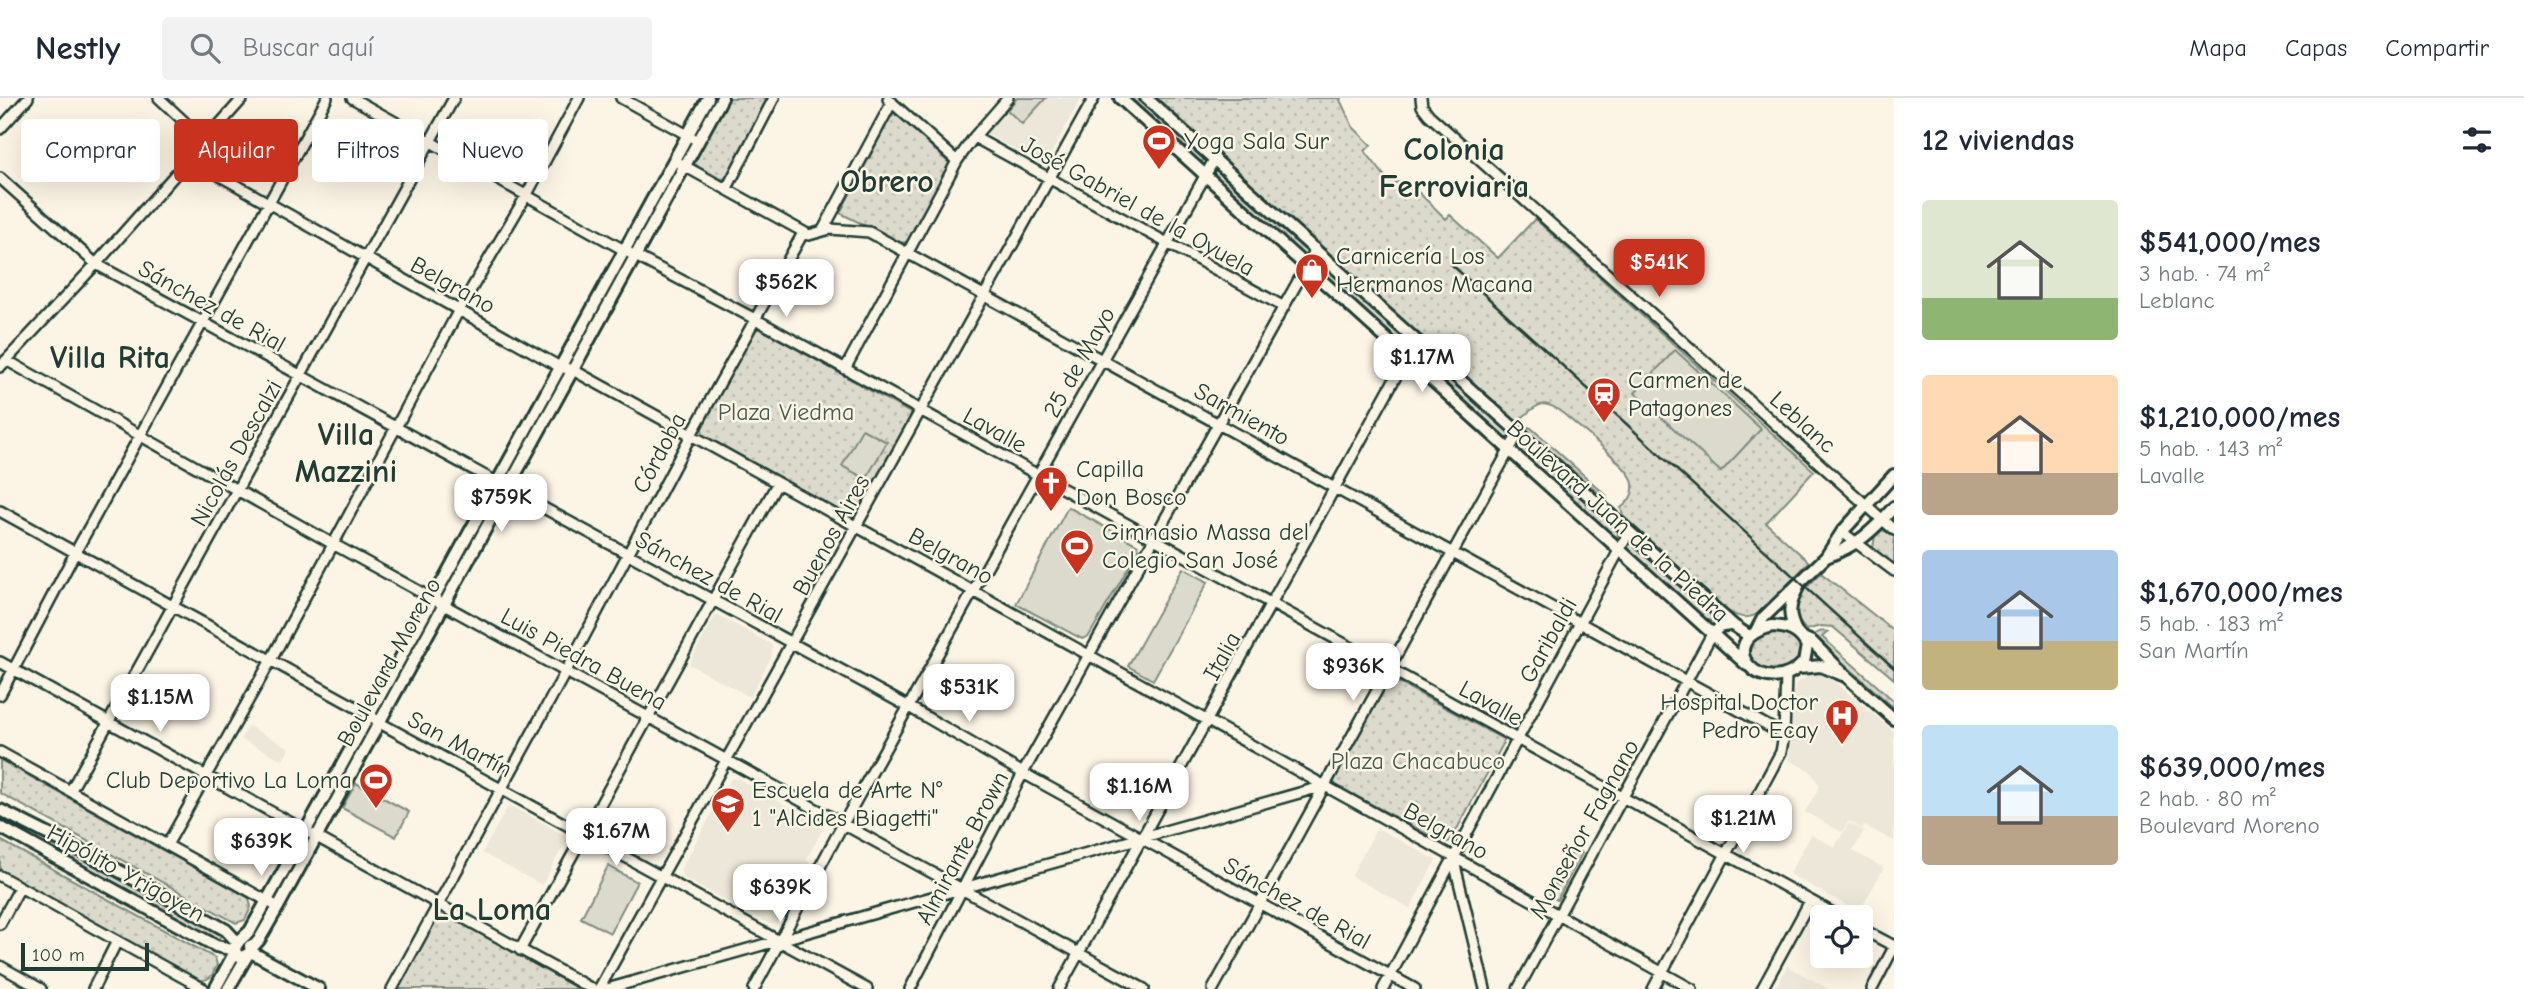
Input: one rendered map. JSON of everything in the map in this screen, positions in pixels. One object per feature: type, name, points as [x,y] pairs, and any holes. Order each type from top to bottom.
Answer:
[{"type":"main road","name":"Boulevard Moreno","points":[[228,989],[260,940],[636,256],[679,163],[688,135],[708,98]]},
{"type":"main road","name":"Boulevard Moreno","points":[[215,989],[370,715],[624,250],[679,163],[699,141],[722,98]]},
{"type":"main road","name":"Boulevard Juan de la Piedra","points":[[1120,98],[1712,635],[1760,675],[1786,675]]},
{"type":"main road","name":"Boulevard Juan de la Piedra","points":[[1146,98],[1733,625],[1752,633]]},
{"type":"main road","points":[[1752,633],[1763,618],[1826,557],[1842,532],[1894,474]]},
{"type":"main road","points":[[1826,557],[1857,543],[1894,507]]},
{"type":"main road","points":[[1786,675],[1799,668],[1807,651],[1789,610],[1800,582]]},
{"type":"main road","name":"Boulevard Juan de la Piedra","points":[[1747,665],[1743,646],[1752,633],[1773,626],[1788,628],[1800,635]]},
{"type":"main road","points":[[1800,635],[1812,642],[1894,719]]},
{"type":"main road","points":[[1799,668],[1821,666],[1847,677]]},
{"type":"main road","name":"Hipólito Yrigoyen","points":[[0,810],[103,862],[226,930],[237,946],[240,957],[250,952],[319,989]]},
{"type":"main road","name":"Hipólito Yrigoyen","points":[[0,827],[216,946],[237,946]]},
{"type":"street","points":[[0,129],[28,98]]},
{"type":"street","points":[[159,98],[181,119]]},
{"type":"street","points":[[224,119],[243,98]]},
{"type":"street","points":[[0,695],[76,551],[327,98]]},
{"type":"street","name":"Lavalle","points":[[352,98],[1818,905]]},
{"type":"street","name":"Nicolás Descalzi","points":[[71,789],[454,98]]},
{"type":"street","points":[[167,845],[271,660],[459,310],[526,196],[579,98]]},
{"type":"street","points":[[621,98],[699,141]]},
{"type":"street","points":[[727,188],[774,98]]},
{"type":"street","points":[[845,369],[957,161],[1008,98]]},
{"type":"street","name":"Buenos Aires","points":[[599,989],[1094,98]]},
{"type":"street","name":"Leblanc","points":[[1421,98],[1422,106],[1429,115],[1894,530]]},
{"type":"street","points":[[824,230],[890,100],[957,161]]},
{"type":"street","name":"José Gabriel de la Oyuela","points":[[974,137],[1284,307]]},
{"type":"street","name":"25 de Mayo","points":[[754,989],[1214,158]]},
{"type":"street","points":[[679,163],[803,233]]},
{"type":"street","points":[[3,364],[174,177]]},
{"type":"street","name":"Sánchez de Rial","points":[[0,178],[96,264],[909,707],[1023,773],[1415,989]]},
{"type":"street","name":"Belgrano","points":[[230,182],[560,367],[573,370],[1692,989]]},
{"type":"street","name":"Sarmiento","points":[[803,233],[809,235],[824,230],[862,230],[908,253],[1784,736]]},
{"type":"street","name":"Córdoba","points":[[392,989],[803,233]]},
{"type":"street","name":"Almirante Brown","points":[[910,989],[1023,773],[1317,249]]},
{"type":"street","name":"Italia","points":[[1059,989],[1416,340]]},
{"type":"street","name":"Luis Piedra Buena","points":[[3,364],[238,489],[648,718],[1144,989]]},
{"type":"street","points":[[1213,989],[1519,432]]},
{"type":"street","points":[[520,950],[777,484]]},
{"type":"street","name":"San Martín","points":[[0,511],[370,715],[380,723],[867,989]]},
{"type":"street","name":"Garibaldi","points":[[1384,989],[1629,532]]},
{"type":"street","points":[[1842,532],[1894,571]]},
{"type":"street","points":[[1712,635],[1720,627],[1733,625]]},
{"type":"street","name":"Monseñor Fagnano","points":[[1518,989],[1712,635]]},
{"type":"street","points":[[0,662],[592,989]]},
{"type":"street","points":[[1653,989],[1781,752],[1786,675]]},
{"type":"street","points":[[0,752],[71,789],[278,907]]},
{"type":"street","points":[[607,989],[1324,786]]},
{"type":"street","points":[[1453,857],[1485,989]]},
{"type":"street","points":[[0,876],[204,989]]},
{"type":"street","points":[[0,924],[20,887]]},
{"type":"street","points":[[1762,989],[1810,901]]},
{"type":"street","points":[[1872,989],[1894,947],[1873,935]]},
{"type":"street","points":[[93,989],[117,941]]},
{"type":"street","points":[[0,966],[41,989]]},
{"type":"shaded area","points":[[1013,98],[1081,98],[1047,161],[1040,163],[987,134],[986,128]]},
{"type":"shaded area","points":[[716,614],[772,645],[772,655],[750,697],[689,664]]},
{"type":"shaded area","name":"Hospital Doctor Pedro Ecay","points":[[1818,673],[1829,677],[1894,732],[1894,841],[1849,821],[1842,832],[1805,812],[1820,786],[1810,771],[1789,760],[1795,684]]},
{"type":"shaded area","points":[[248,726],[290,748],[283,760],[241,739]]},
{"type":"shaded area","points":[[737,778],[824,827],[806,860],[810,863],[777,923],[769,924],[682,877],[681,869],[731,779]]},
{"type":"shaded area","points":[[513,807],[565,835],[566,841],[542,885],[482,853],[507,808]]},
{"type":"shaded area","points":[[1849,823],[1864,831],[1853,851],[1884,868],[1863,905],[1846,905],[1789,874],[1811,835],[1835,847]]},
{"type":"shaded area","points":[[1377,828],[1436,860],[1410,908],[1351,876]]},
{"type":"shaded area","points":[[1787,966],[1829,989],[1775,989]]},
{"type":"green space","points":[[728,98],[770,98],[729,175],[724,179],[717,178],[694,164]]},
{"type":"green space","points":[[1017,98],[1046,98],[1022,124],[1007,110]]},
{"type":"green space","points":[[1127,98],[1142,98],[1204,157],[1203,161],[1196,161]]},
{"type":"green space","points":[[1156,98],[1341,98],[1353,127],[1371,145],[1365,151],[1387,179],[1391,182],[1409,183],[1446,219],[1450,215],[1498,258],[1535,219],[1814,471],[1766,523],[1809,562],[1757,614],[1744,617],[1726,610],[1623,516],[1621,508],[1631,496],[1632,480],[1602,447],[1565,415],[1545,404],[1536,407],[1518,421],[1513,419]]},
{"type":"green space","points":[[900,116],[950,164],[910,241],[900,243],[840,213],[890,118]]},
{"type":"green space","points":[[1219,169],[1307,248],[1306,254],[1301,256],[1214,176],[1214,170]]},
{"type":"green space","points":[[1321,261],[1407,339],[1407,345],[1402,346],[1315,268],[1316,263]]},
{"type":"green space","name":"Plaza Viedma","points":[[759,328],[910,413],[910,420],[859,513],[848,516],[703,436],[702,428],[753,332]]},
{"type":"green space","points":[[1675,350],[1761,429],[1721,472],[1635,393]]},
{"type":"green space","points":[[1418,351],[1509,431],[1509,438],[1503,438],[1415,358]]},
{"type":"green space","points":[[1528,427],[1607,496],[1607,500],[1527,431]]},
{"type":"green space","points":[[862,429],[887,442],[866,479],[842,466]]},
{"type":"green space","points":[[1521,444],[1618,529],[1618,536],[1611,537],[1518,451],[1517,447]]},
{"type":"green space","name":"Gimnasio Massa del Colegio San José","points":[[1068,507],[1138,545],[1139,549],[1089,636],[1082,639],[1016,604]]},
{"type":"green space","points":[[1882,530],[1894,535],[1894,565],[1873,548],[1875,535]]},
{"type":"green space","points":[[1633,543],[1711,613],[1712,621],[1705,620],[1627,550],[1627,544]]},
{"type":"green space","points":[[1183,568],[1208,582],[1153,680],[1128,666]]},
{"type":"green space","points":[[1821,573],[1894,631],[1894,679],[1833,627],[1821,626],[1806,630],[1799,621],[1795,607],[1797,600]]},
{"type":"green space","points":[[1773,630],[1792,635],[1802,646],[1799,661],[1775,671],[1751,663],[1749,648],[1753,639]]},
{"type":"green space","points":[[1828,632],[1822,637],[1894,701],[1894,708],[1812,635]]},
{"type":"green space","name":"Plaza Chacabuco","points":[[1392,679],[1503,739],[1503,744],[1448,842],[1438,840],[1334,782],[1338,769],[1388,681]]},
{"type":"green space","points":[[0,760],[249,898],[251,907],[245,920],[236,923],[0,793]]},
{"type":"green space","name":"Club Deportivo La Loma","points":[[356,783],[409,812],[396,837],[342,808]]},
{"type":"green space","points":[[0,814],[221,935],[218,940],[0,821]]},
{"type":"green space","points":[[0,840],[215,958],[217,965],[213,974],[209,978],[199,980],[0,871]]},
{"type":"green space","points":[[1572,852],[1582,853],[1557,900],[1549,895]]},
{"type":"green space","points":[[608,866],[637,882],[610,933],[581,918]]},
{"type":"green space","points":[[440,912],[445,913],[578,989],[395,989]]},
{"type":"railway","points":[[1451,264],[1894,668]]},
{"type":"place","name":"Yoga Sala Sur","points":[[1159,171]]},
{"type":"place","name":"Carnicería Los Hermanos Macana","points":[[1312,300]]},
{"type":"place","name":"Carmen de Patagones","points":[[1604,424]]},
{"type":"place","name":"Capilla Don Bosco","points":[[1051,513]]},
{"type":"place","name":"Gimnasio Massa del Colegio San José","points":[[1077,576]]},
{"type":"place","name":"Hospital Doctor Pedro Ecay","points":[[1842,746]]},
{"type":"place","name":"Club Deportivo La Loma","points":[[376,810]]},
{"type":"place","name":"Escuela de Arte N° 1 \"Alcides Biagetti\"","points":[[728,834]]},
{"type":"district","name":"Colonia Ferroviaria","points":[[1454,168]]},
{"type":"district","name":"Obrero","points":[[887,181]]},
{"type":"district","name":"Villa Rita","points":[[110,357]]},
{"type":"district","name":"Villa Mazzini","points":[[346,452]]},
{"type":"district","name":"La Loma","points":[[492,909]]}]
